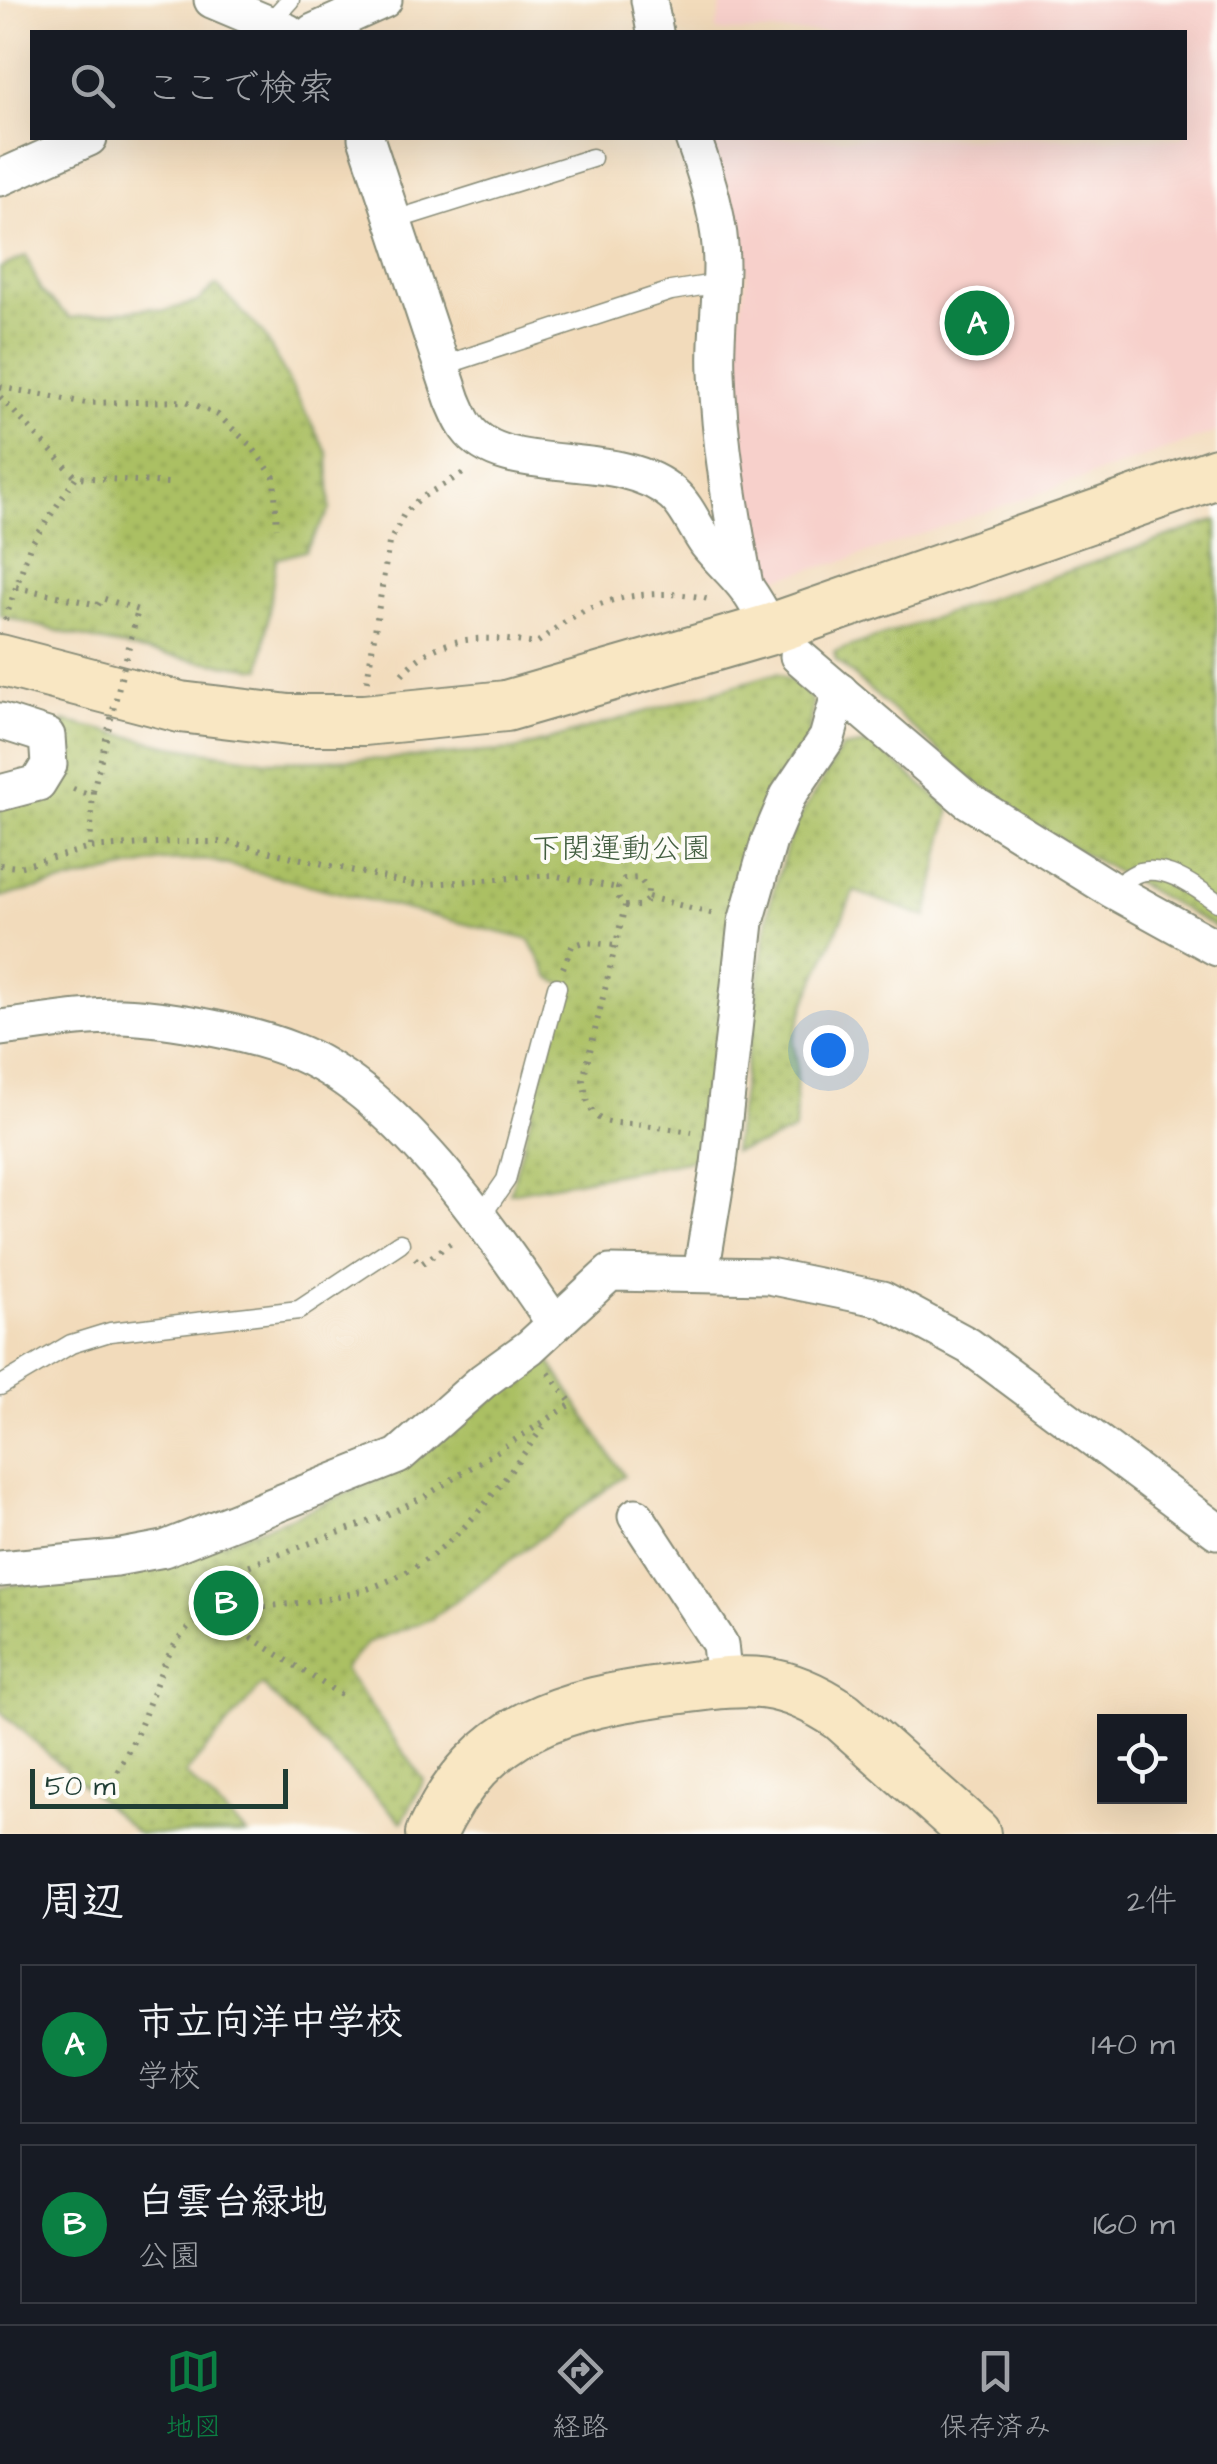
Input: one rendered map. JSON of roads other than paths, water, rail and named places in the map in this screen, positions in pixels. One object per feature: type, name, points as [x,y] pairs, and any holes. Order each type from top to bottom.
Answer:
[{"type":"street","points":[[212,0],[282,19]]},
{"type":"street","points":[[317,30],[384,0]]},
{"type":"street","points":[[648,0],[655,30]]},
{"type":"street","points":[[0,178],[85,140]]},
{"type":"street","points":[[367,140],[442,366],[467,428],[490,448],[532,459],[593,463],[645,478],[673,494],[735,594],[840,692],[967,800],[1112,890],[1217,948]]},
{"type":"street","points":[[694,140],[708,179],[721,262],[717,378],[734,526],[735,594]]},
{"type":"street","points":[[2,643],[180,706],[289,720],[364,720],[506,706],[785,643],[1217,473]]},
{"type":"street","points":[[701,1274],[723,1128],[746,922],[769,842],[788,796],[827,738],[840,692]]},
{"type":"street","points":[[0,721],[46,736],[49,765],[38,783],[0,793]]},
{"type":"street","points":[[0,1028],[120,1016],[177,1023],[294,1051],[336,1073],[388,1115],[481,1216],[555,1324]]},
{"type":"street","points":[[0,1568],[116,1558],[164,1549],[398,1456],[610,1273],[769,1276],[882,1299],[969,1346],[1217,1531]]},
{"type":"street","points":[[636,1516],[720,1644],[724,1683]]},
{"type":"street","points":[[430,1834],[454,1790],[478,1764],[520,1731],[541,1720],[594,1701],[724,1683],[771,1682],[795,1689],[842,1716],[975,1834]]},
{"type":"lane","points":[[395,220],[592,158]]},
{"type":"lane","points":[[442,366],[671,291],[720,284]]},
{"type":"lane","points":[[1112,890],[1139,872],[1156,872],[1182,878],[1217,902]]},
{"type":"lane","points":[[481,1216],[506,1180],[557,987]]},
{"type":"lane","points":[[0,1386],[70,1344],[110,1332],[299,1310],[400,1242]]},
{"type":"place","name":"市立向洋中学校","points":[[977,323]]},
{"type":"place","name":"白雲台緑地","points":[[226,1603]]},
{"type":"park label","name":"下関運動公園","points":[[621,849]]}]
